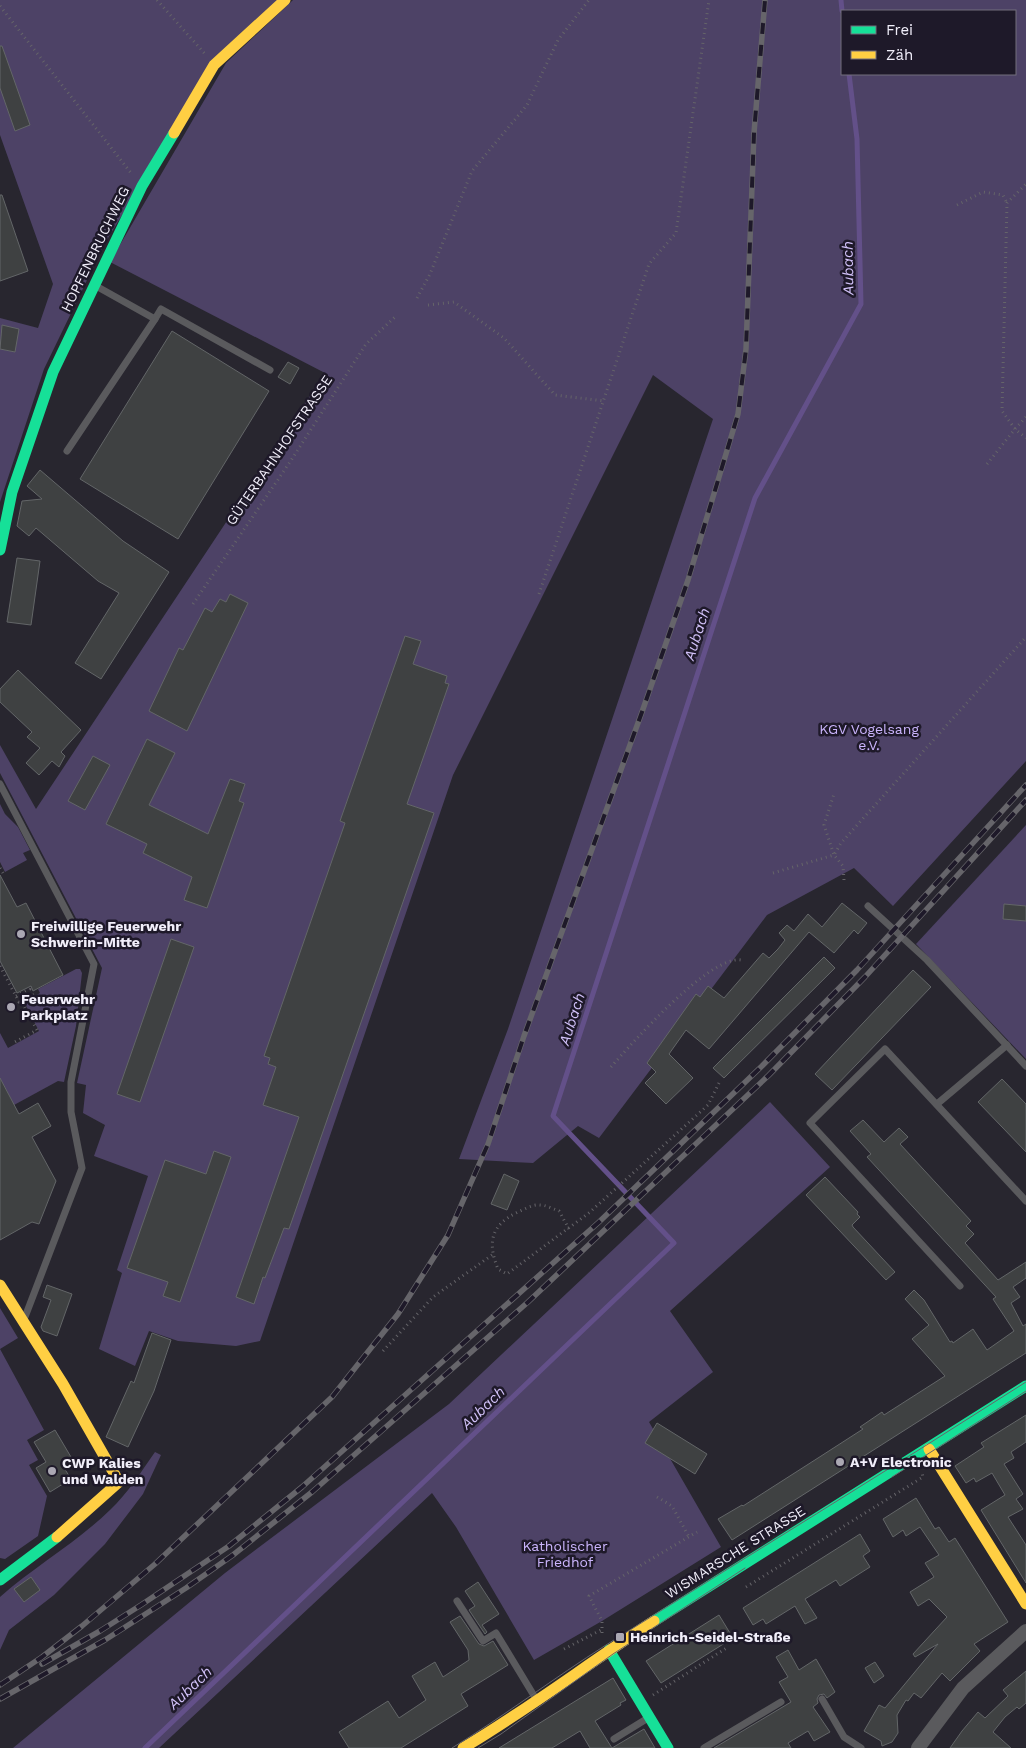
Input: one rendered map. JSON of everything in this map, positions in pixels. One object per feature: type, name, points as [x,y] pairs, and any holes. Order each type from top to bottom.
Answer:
[{"type":"street","name":"HOPFENBRUCHWEG","points":[[0,550],[12,492],[53,372],[142,186],[214,65],[285,0]]},
{"type":"street","points":[[0,1285],[24,1319],[119,1482],[45,1547],[0,1580]]},
{"type":"street","name":"WISMARSCHE STRASSE","points":[[463,1748],[498,1727],[609,1650],[1026,1386]]},
{"type":"street","points":[[929,1449],[1026,1604]]},
{"type":"street","points":[[918,1748],[963,1688],[1026,1631]]},
{"type":"street","points":[[609,1650],[668,1748]]},
{"type":"lane","points":[[94,285],[155,319]]},
{"type":"lane","points":[[67,450],[161,308],[270,370]]},
{"type":"lane","points":[[0,784],[94,964],[71,1082],[71,1112],[82,1168],[24,1319]]},
{"type":"lane","points":[[868,906],[927,960],[1026,1066]]},
{"type":"lane","points":[[936,1104],[1006,1045]]},
{"type":"lane","points":[[960,1286],[810,1122],[885,1049],[1026,1201]]},
{"type":"lane","points":[[457,1601],[483,1641],[496,1633],[537,1699]]},
{"type":"lane","points":[[822,1700],[844,1737],[861,1748]]},
{"type":"lane","points":[[704,1748],[781,1702]]},
{"type":"lane","points":[[614,1739],[649,1718]]},
{"type":"path","points":[[157,0],[214,65]]},
{"type":"path","points":[[417,298],[430,274],[472,172],[527,105],[558,40],[589,0]]},
{"type":"path","points":[[539,594],[649,264],[676,232],[709,0]]},
{"type":"path","points":[[0,6],[142,186]]},
{"type":"path","points":[[1007,203],[1026,184]]},
{"type":"path","points":[[957,205],[983,192],[1003,195],[1007,203],[1002,411],[1015,429],[1026,438]]},
{"type":"path","points":[[428,305],[454,302],[504,338],[555,395],[604,400]]},
{"type":"path","name":"GÜTERBAHNHOFSTRASSE","points":[[193,604],[290,462],[366,344],[395,317]]},
{"type":"path","points":[[987,464],[1026,417]]},
{"type":"path","points":[[774,873],[834,855],[841,843],[1026,637]]},
{"type":"path","points":[[834,794],[824,825],[834,855],[843,866],[844,880]]},
{"type":"path","points":[[0,868],[3,873]]},
{"type":"path","points":[[611,1067],[660,1014],[701,978],[721,965],[741,960]]},
{"type":"path","points":[[0,966],[19,1002],[21,1001],[37,1030],[13,1043]]},
{"type":"path","points":[[16,996],[30,989],[28,987]]},
{"type":"path","points":[[21,1001],[37,993]]},
{"type":"path","points":[[569,1229],[559,1211],[540,1204],[508,1218],[496,1228],[492,1240],[492,1255],[498,1269],[507,1274],[569,1229],[590,1212],[708,1105],[719,1083]]},
{"type":"path","points":[[384,1351],[433,1298],[492,1255]]},
{"type":"path","points":[[657,1497],[672,1506],[688,1537]]},
{"type":"path","points":[[609,1650],[601,1630],[602,1621],[589,1596],[697,1532]]},
{"type":"path","points":[[564,1650],[601,1630]]},
{"type":"path","points":[[640,1704],[728,1647]]},
{"type":"green space","points":[[0,0],[285,0],[214,65],[105,243],[44,369],[0,502],[0,318],[38,328],[53,284],[0,135]]},
{"type":"green space","name":"KGV Vogelsang e.V.","points":[[293,0],[1026,0],[1026,761],[893,906],[854,868],[767,915],[599,1138],[578,1126],[533,1163],[459,1159],[508,1029],[713,419],[653,375],[453,775],[260,1341],[236,1346],[178,1341],[149,1331],[135,1366],[99,1349],[122,1273],[117,1270],[148,1176],[94,1156],[105,1125],[83,1113],[86,1085],[77,1083],[102,968],[0,773],[0,745],[36,809],[325,373],[110,262],[226,63]]},
{"type":"green space","points":[[0,804],[5,814],[18,827],[30,850],[23,853],[27,860],[5,872],[0,862]]},
{"type":"green space","points":[[1026,825],[1026,1059],[916,944]]},
{"type":"green space","points":[[76,969],[80,969],[82,973],[76,1026],[64,1082],[58,1081],[14,1105],[0,1078],[0,1033],[8,1048],[39,1031],[24,1002],[40,993],[38,989]]},
{"type":"green space","name":"Katholischer Friedhof","points":[[770,1102],[830,1167],[670,1311],[713,1372],[649,1422],[721,1547],[602,1621],[534,1660],[456,1527],[432,1493],[159,1748],[13,1748],[225,1573],[449,1404]]},
{"type":"green space","points":[[0,1308],[18,1338],[0,1349]]},
{"type":"green space","points":[[0,1349],[44,1430],[27,1440],[38,1460],[29,1465],[47,1496],[38,1536],[5,1559],[0,1558]]},
{"type":"green space","points":[[155,1452],[161,1455],[143,1494],[105,1544],[54,1595],[9,1630],[0,1650],[0,1597],[110,1510]]},
{"type":"building","points":[[0,46],[2,46],[30,125],[15,131],[0,88]]},
{"type":"building","points":[[0,195],[2,195],[28,271],[0,281]]},
{"type":"building","points":[[2,325],[19,329],[15,352],[0,349]]},
{"type":"building","points":[[172,331],[269,391],[178,539],[80,479]]},
{"type":"building","points":[[288,362],[299,368],[290,384],[278,377]]},
{"type":"building","points":[[40,470],[123,541],[169,572],[101,679],[75,663],[119,593],[98,581],[36,528],[29,536],[17,526],[22,501],[42,499],[27,486]]},
{"type":"building","points":[[17,558],[40,561],[31,625],[7,622]]},
{"type":"building","points":[[230,594],[248,603],[187,731],[149,711],[179,648],[183,650],[205,608],[212,612],[220,599],[226,602]]},
{"type":"building","points":[[405,636],[421,641],[413,664],[447,676],[445,683],[449,684],[407,804],[434,813],[289,1229],[284,1228],[265,1278],[263,1277],[254,1304],[236,1297],[299,1117],[263,1105],[276,1067],[268,1064],[270,1058],[264,1056],[345,823],[340,821]]},
{"type":"building","points":[[18,670],[81,730],[61,752],[65,756],[59,767],[52,761],[39,775],[26,763],[40,748],[27,737],[32,732],[0,702],[0,689]]},
{"type":"building","points":[[147,739],[175,753],[149,805],[208,834],[230,779],[245,784],[239,801],[244,803],[207,908],[184,900],[192,877],[143,853],[147,844],[106,824]]},
{"type":"building","points":[[93,756],[110,765],[85,810],[68,801]]},
{"type":"building","name":"Freiwillige Feuerwehr Schwerin-Mitte","points":[[0,875],[17,907],[26,903],[63,975],[33,991],[31,986],[17,993],[0,961]]},
{"type":"building","points":[[842,903],[867,923],[858,934],[854,930],[834,953],[809,932],[709,1049],[686,1030],[669,1054],[693,1078],[666,1104],[645,1083],[656,1072],[647,1063],[696,994],[700,997],[708,986],[724,998],[763,953],[769,958],[778,949],[785,940],[779,933],[787,925],[794,931],[808,914],[822,927]]},
{"type":"building","points":[[1004,904],[1026,906],[1026,921],[1003,919]]},
{"type":"building","points":[[171,939],[194,947],[140,1102],[117,1094]]},
{"type":"building","points":[[824,957],[835,968],[724,1078],[713,1068]]},
{"type":"building","points":[[913,970],[931,987],[832,1090],[815,1074]]},
{"type":"building","points":[[0,1078],[19,1114],[38,1103],[51,1126],[32,1137],[56,1181],[39,1224],[32,1222],[0,1240]]},
{"type":"building","points":[[1002,1079],[1026,1104],[1026,1152],[978,1102]]},
{"type":"building","points":[[863,1120],[884,1142],[899,1128],[908,1137],[900,1144],[971,1221],[966,1226],[974,1234],[965,1243],[998,1280],[1026,1262],[1026,1278],[1013,1287],[1020,1297],[1011,1303],[1023,1326],[1026,1324],[1026,1353],[732,1540],[718,1519],[743,1506],[863,1429],[860,1427],[882,1412],[884,1415],[945,1376],[912,1339],[929,1325],[905,1299],[914,1290],[924,1300],[950,1342],[952,1341],[953,1343],[973,1329],[987,1350],[1014,1331],[993,1299],[996,1297],[867,1157],[871,1154],[850,1131]]},
{"type":"building","points":[[214,1151],[231,1157],[180,1302],[163,1296],[168,1282],[127,1268],[165,1160],[206,1174]]},
{"type":"building","points":[[504,1174],[519,1181],[507,1210],[491,1204]]},
{"type":"building","points":[[825,1177],[858,1212],[857,1214],[860,1217],[852,1225],[853,1227],[895,1272],[886,1280],[806,1195]]},
{"type":"building","points":[[47,1285],[72,1294],[57,1336],[43,1331],[41,1327],[51,1300],[43,1297]]},
{"type":"building","points":[[152,1333],[171,1340],[154,1391],[128,1447],[106,1437],[131,1381],[134,1383]]},
{"type":"building","points":[[1026,1415],[1026,1442],[1011,1452],[1014,1458],[1004,1464],[1023,1494],[1016,1499],[1023,1509],[1008,1517],[1026,1545],[1026,1583],[981,1510],[1005,1495],[992,1473],[976,1482],[974,1478],[966,1483],[955,1466],[984,1447],[981,1443]]},
{"type":"building","points":[[657,1423],[707,1454],[695,1474],[645,1443]]},
{"type":"building","points":[[55,1430],[71,1457],[61,1463],[71,1479],[50,1492],[36,1468],[46,1462],[34,1442]]},
{"type":"building","points":[[916,1498],[935,1529],[939,1527],[949,1542],[955,1538],[1008,1622],[974,1644],[980,1651],[950,1681],[942,1673],[921,1698],[914,1693],[908,1701],[906,1700],[897,1715],[898,1733],[892,1742],[882,1746],[881,1741],[864,1731],[879,1705],[885,1708],[938,1644],[915,1657],[913,1654],[947,1617],[929,1599],[918,1606],[910,1592],[934,1577],[925,1563],[939,1555],[920,1527],[906,1536],[903,1530],[893,1537],[883,1519]]},
{"type":"building","points":[[860,1534],[870,1551],[863,1556],[870,1567],[840,1586],[836,1580],[805,1599],[817,1618],[805,1624],[795,1606],[766,1624],[763,1619],[753,1625],[743,1608]]},
{"type":"building","points":[[31,1577],[40,1590],[24,1602],[14,1589]]},
{"type":"building","points":[[478,1582],[499,1614],[482,1625],[487,1632],[485,1634],[469,1610],[475,1606],[465,1591]]},
{"type":"building","points":[[719,1615],[733,1638],[661,1683],[646,1661]]},
{"type":"building","points":[[460,1616],[479,1644],[484,1646],[493,1641],[508,1665],[461,1694],[468,1706],[401,1748],[349,1748],[339,1732],[388,1701],[399,1718],[426,1700],[412,1676],[435,1662],[443,1677],[469,1660],[468,1650],[450,1622]]},
{"type":"building","points":[[788,1650],[799,1670],[816,1659],[835,1692],[827,1698],[824,1694],[819,1695],[818,1703],[813,1707],[830,1732],[814,1741],[808,1731],[788,1743],[791,1748],[714,1748],[791,1702],[779,1682],[788,1677],[776,1657]]},
{"type":"building","points":[[875,1662],[884,1676],[874,1683],[865,1668]]},
{"type":"building","points":[[1026,1671],[1026,1703],[1019,1709],[1017,1707],[1005,1717],[993,1732],[1011,1748],[950,1748],[978,1712],[985,1718],[1008,1696],[1003,1690]]},
{"type":"building","points":[[613,1678],[626,1700],[595,1721],[612,1748],[590,1748],[580,1731],[552,1748],[499,1748]]},
{"type":"building","points":[[644,1729],[655,1748],[612,1748]]},
{"type":"waterway","name":"Aubach","points":[[841,0],[842,10]]},
{"type":"waterway","name":"Aubach","points":[[145,1748],[674,1243],[553,1116],[755,498],[861,304],[857,139],[849,75]]},
{"type":"tram line","points":[[452,1748],[606,1645],[1026,1382]]},
{"type":"tram line","points":[[892,1477],[1026,1391]]},
{"type":"tram line","points":[[478,1748],[501,1734],[613,1654],[745,1568]]},
{"type":"railway","points":[[0,1685],[42,1657],[82,1626],[155,1564],[332,1397],[398,1314],[448,1235],[488,1144],[524,1036],[642,712],[688,580],[738,414],[746,349],[754,133],[765,0]]},
{"type":"railway","points":[[42,1664],[100,1631],[229,1546],[302,1487],[599,1222],[762,1066],[857,970],[1026,785]]},
{"type":"railway","points":[[0,1699],[105,1640],[186,1588],[233,1555],[312,1492],[528,1302],[769,1075],[865,977],[1026,800]]},
{"type":"traffic: fast","points":[[0,550],[12,492],[53,372],[142,186],[174,133]]},
{"type":"traffic: fast","points":[[654,1621],[1026,1386]]},
{"type":"traffic: fast","points":[[0,1580],[57,1537]]},
{"type":"traffic: fast","points":[[609,1650],[668,1748]]},
{"type":"traffic: slow","points":[[174,133],[214,65],[285,0]]},
{"type":"traffic: slow","points":[[0,1285],[63,1384],[119,1482],[57,1537]]},
{"type":"traffic: slow","points":[[929,1449],[1026,1604]]},
{"type":"traffic: slow","points":[[463,1748],[654,1621]]},
{"type":"place","name":"Freiwillige Feuerwehr Schwerin-Mitte","points":[[21,934]]},
{"type":"place","name":"Feuerwehr Parkplatz","points":[[11,1007]]},
{"type":"place","name":"A+V Electronic","points":[[840,1462]]},
{"type":"place","name":"CWP Kalies und Walden","points":[[52,1471]]},
{"type":"place","name":"Heinrich-Seidel-Straße","points":[[620,1637]]}]
